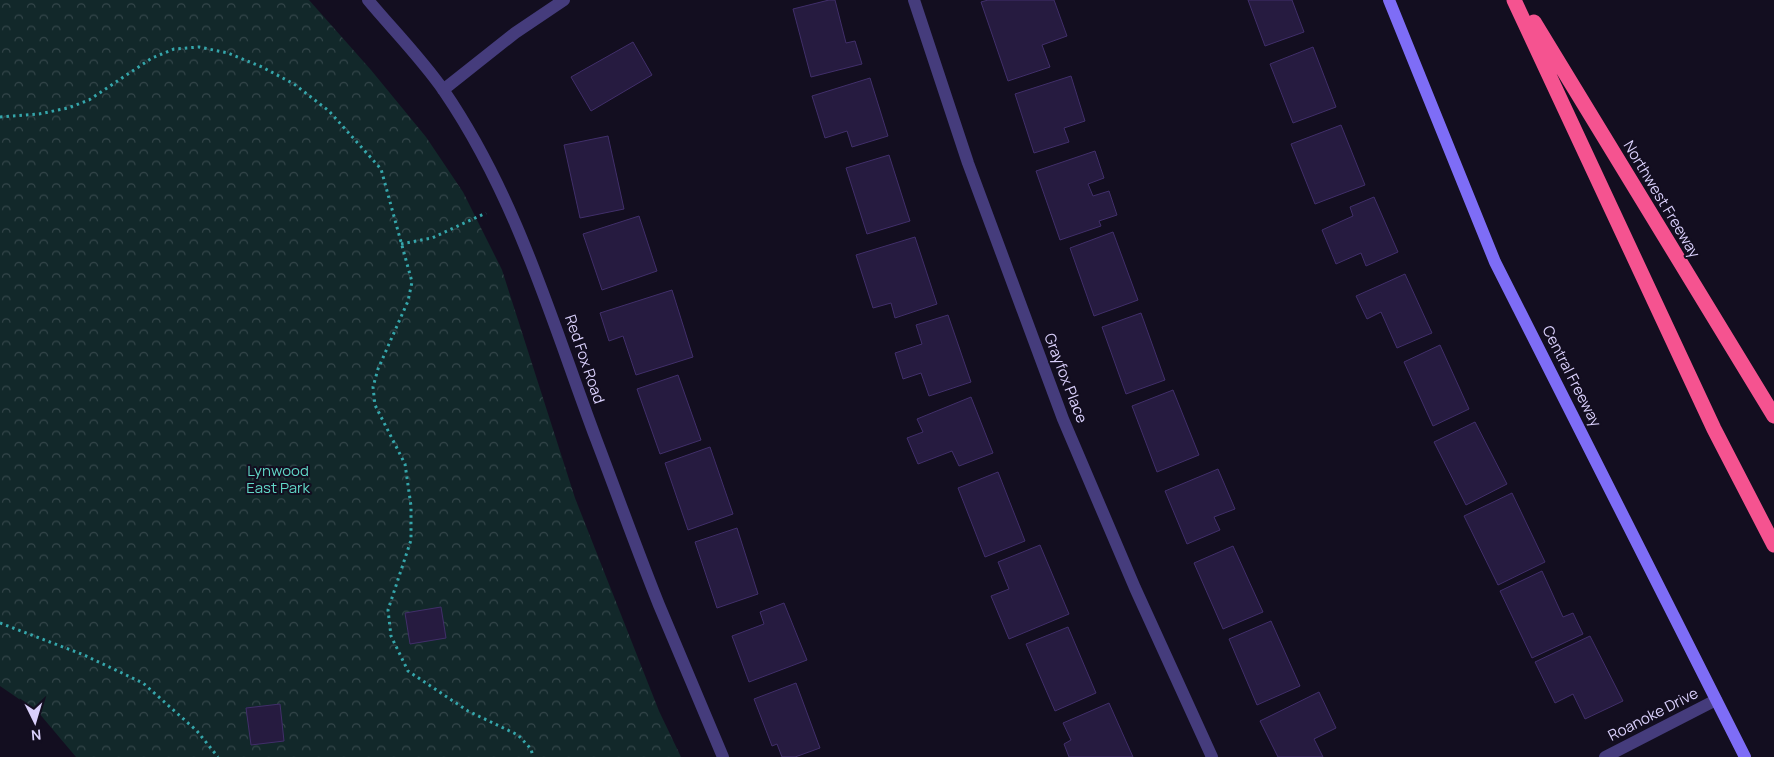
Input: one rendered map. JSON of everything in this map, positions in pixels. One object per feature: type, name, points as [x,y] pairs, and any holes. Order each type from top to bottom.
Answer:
[{"type":"highway","points":[[1514,0],[1714,429],[1774,545]]},
{"type":"highway","name":"Northwest Freeway","points":[[1520,0],[1774,416]]},
{"type":"main road","name":"Central Freeway","points":[[1389,0],[1495,262],[1745,757]]},
{"type":"street","name":"Red Fox Road","points":[[368,0],[443,90],[483,154],[506,203],[546,296],[585,408],[659,604],[723,757]]},
{"type":"street","points":[[443,90],[515,33],[564,0]]},
{"type":"street","name":"Grayfox Place","points":[[914,0],[968,163],[1063,419],[1135,588],[1212,757]]},
{"type":"street","name":"Roanoke Drive","points":[[1605,757],[1716,700]]},
{"type":"path","points":[[0,117],[39,114],[68,108],[89,100],[152,58],[174,49],[199,47],[228,53],[262,67],[294,84],[329,111],[381,169],[412,282],[408,302],[378,368],[372,387],[375,405],[406,464],[411,506],[411,540],[388,610],[390,636],[408,671],[468,711],[518,735],[531,749],[533,757]]},
{"type":"path","points":[[402,244],[432,238],[506,203]]},
{"type":"path","points":[[0,623],[84,655],[143,683],[197,731],[218,757]]},
{"type":"green space","name":"Lynwood East Park","points":[[0,0],[309,0],[371,70],[426,137],[463,192],[502,270],[575,498],[659,711],[681,757],[76,757],[38,712],[0,686]]},
{"type":"building","points":[[835,0],[846,43],[855,41],[862,64],[811,77],[793,9]]},
{"type":"building","points":[[988,0],[1054,0],[1067,36],[1042,45],[1050,67],[1008,81],[981,2]]},
{"type":"building","points":[[1248,0],[1292,0],[1304,32],[1265,46]]},
{"type":"building","points":[[633,42],[652,75],[591,111],[571,77]]},
{"type":"building","points":[[1313,47],[1336,107],[1293,123],[1270,64]]},
{"type":"building","points":[[1071,76],[1085,121],[1064,128],[1069,142],[1034,153],[1015,94]]},
{"type":"building","points":[[870,78],[888,136],[852,147],[847,131],[825,138],[812,96]]},
{"type":"building","points":[[1341,125],[1365,185],[1315,204],[1291,144]]},
{"type":"building","points":[[608,136],[624,209],[580,218],[564,145]]},
{"type":"building","points":[[1095,151],[1104,178],[1088,184],[1093,196],[1109,191],[1117,215],[1099,221],[1101,226],[1060,240],[1036,171]]},
{"type":"building","points":[[889,155],[910,221],[867,234],[846,168]]},
{"type":"building","points":[[1374,197],[1398,252],[1366,266],[1361,253],[1336,264],[1322,230],[1353,216],[1350,207]]},
{"type":"building","points":[[639,216],[657,271],[602,290],[583,234]]},
{"type":"building","points":[[1113,232],[1138,300],[1094,316],[1070,248]]},
{"type":"building","points":[[915,237],[937,304],[895,318],[891,303],[873,308],[856,255]]},
{"type":"building","points":[[1405,274],[1432,333],[1397,348],[1381,312],[1367,319],[1356,296]]},
{"type":"building","points":[[672,290],[693,357],[636,375],[623,336],[609,341],[600,313]]},
{"type":"building","points":[[1141,313],[1165,380],[1126,394],[1102,327]]},
{"type":"building","points":[[948,315],[971,382],[929,396],[921,373],[903,379],[895,353],[922,344],[916,325]]},
{"type":"building","points":[[1440,345],[1469,409],[1433,426],[1404,362]]},
{"type":"building","points":[[678,375],[701,440],[660,454],[637,389]]},
{"type":"building","points":[[1173,390],[1199,455],[1157,472],[1132,406]]},
{"type":"building","points":[[971,397],[993,453],[959,466],[952,451],[918,464],[907,438],[923,432],[917,419]]},
{"type":"building","points":[[1475,422],[1507,484],[1466,505],[1434,442]]},
{"type":"building","points":[[710,447],[733,514],[688,530],[665,463]]},
{"type":"building","points":[[1218,469],[1235,509],[1214,517],[1220,530],[1187,544],[1165,491]]},
{"type":"building","points":[[998,472],[1025,541],[985,557],[958,488]]},
{"type":"building","points":[[1512,493],[1545,562],[1498,585],[1464,516]]},
{"type":"building","points":[[737,528],[758,594],[717,608],[695,542]]},
{"type":"building","points":[[1040,545],[1069,614],[1009,639],[991,596],[1009,589],[998,562]]},
{"type":"building","points":[[1233,546],[1263,612],[1223,629],[1194,563]]},
{"type":"building","points":[[1542,571],[1563,617],[1573,613],[1583,634],[1532,658],[1500,591]]},
{"type":"building","points":[[784,603],[807,660],[749,682],[732,636],[764,624],[760,612]]},
{"type":"building","points":[[441,607],[446,638],[410,644],[405,613]]},
{"type":"building","points":[[1271,621],[1300,686],[1257,705],[1229,639]]},
{"type":"building","points":[[1068,627],[1096,693],[1055,711],[1026,644]]},
{"type":"building","points":[[1590,636],[1623,701],[1585,719],[1573,694],[1555,703],[1535,662]]},
{"type":"building","points":[[796,683],[820,748],[795,757],[782,757],[777,744],[772,746],[754,699]]},
{"type":"building","points":[[1319,692],[1336,728],[1314,739],[1323,757],[1278,757],[1260,721]]},
{"type":"building","points":[[1109,703],[1133,757],[1069,757],[1064,744],[1071,740],[1063,723]]},
{"type":"building","points":[[280,704],[284,741],[251,745],[246,708]]}]
